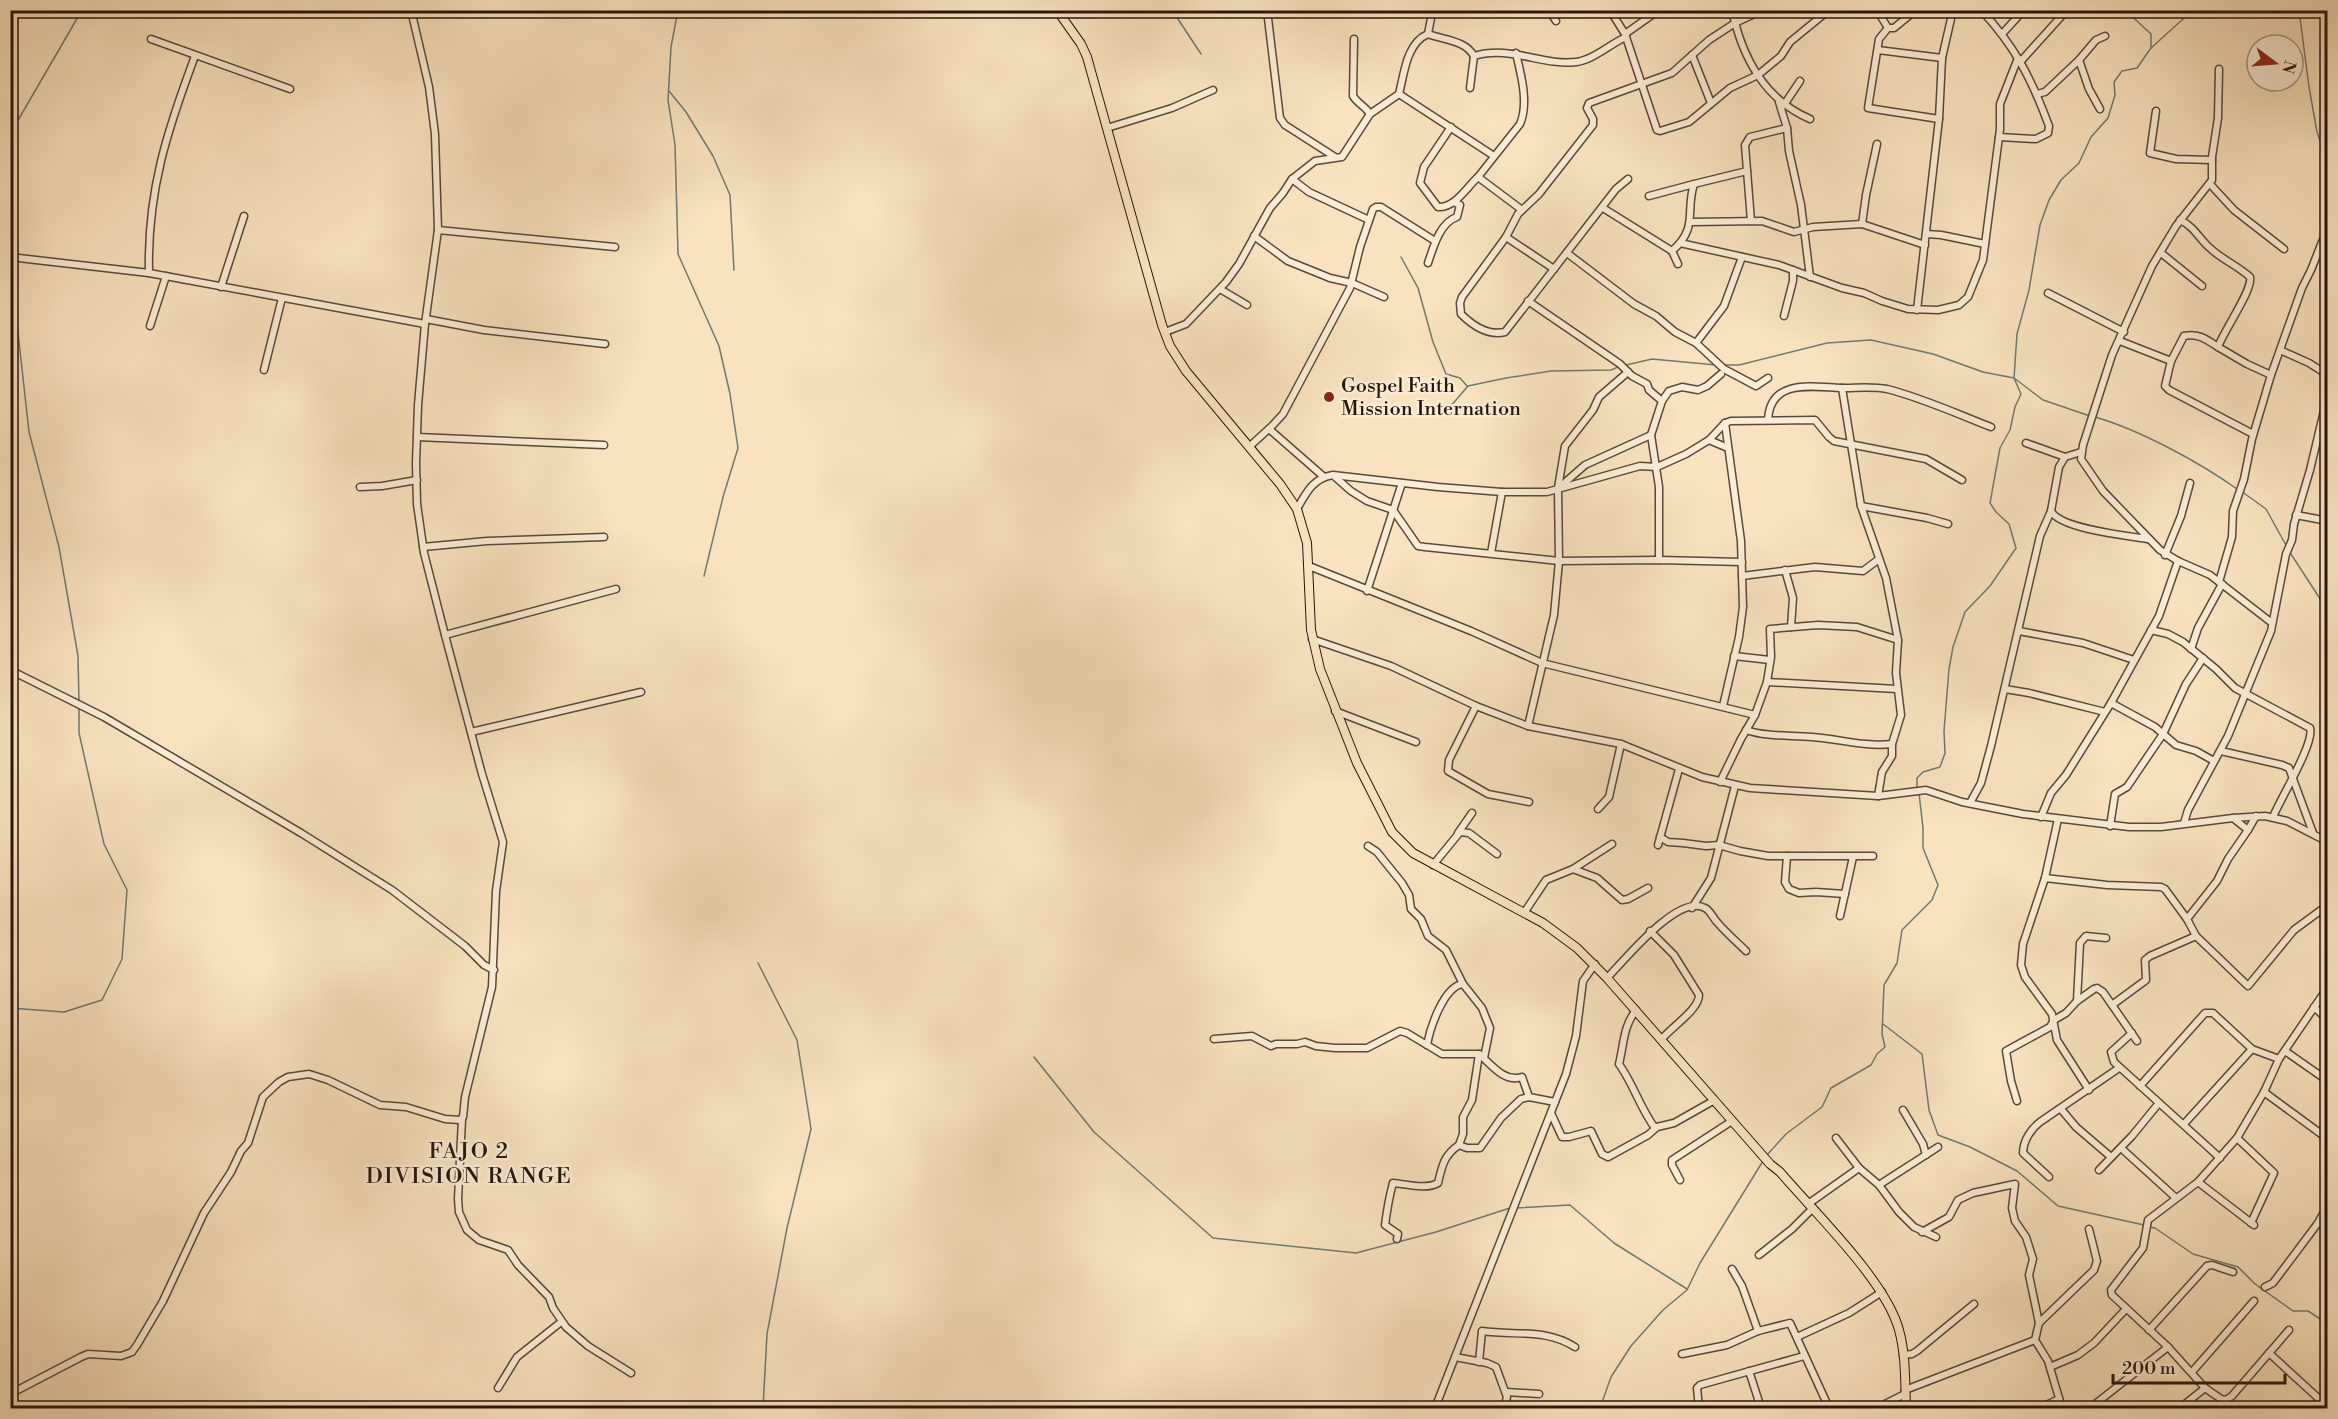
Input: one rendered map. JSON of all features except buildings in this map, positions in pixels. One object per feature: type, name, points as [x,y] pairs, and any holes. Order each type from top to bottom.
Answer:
[{"type":"main road","points":[[1057,10],[1081,44],[1091,70],[1170,346],[1186,371],[1250,446],[1297,509],[1305,531],[1312,639],[1320,669],[1335,711],[1375,801],[1392,832],[1405,846],[1433,865],[1564,937],[1594,964],[1636,1010],[1882,1292],[1896,1319],[1904,1355],[1906,1408]]},
{"type":"street","points":[[411,10],[429,87],[435,134],[438,230],[426,322],[417,437],[417,504],[423,547],[445,635],[503,842],[496,891],[494,970],[488,1009],[468,1084],[462,1119],[458,1187],[459,1212],[462,1222],[473,1236],[508,1250],[518,1265],[549,1297],[561,1322],[588,1346],[631,1373]]},
{"type":"street","points":[[1267,10],[1280,118],[1285,125],[1335,158]]},
{"type":"street","points":[[1428,34],[1430,10]]},
{"type":"street","points":[[1549,10],[1556,21]]},
{"type":"street","points":[[1610,10],[1626,36],[1658,131],[1689,122],[1730,88],[1758,75],[1828,10]]},
{"type":"street","points":[[1474,56],[1516,53],[1549,61],[1579,61],[1626,36],[1659,10]]},
{"type":"street","points":[[1732,10],[1735,23],[1758,75],[1782,104],[1810,119]]},
{"type":"street","points":[[1628,179],[1616,189],[1505,332],[1498,333],[1477,326],[1465,318],[1460,306],[1467,289],[1506,237],[1521,210],[1539,194],[1593,125],[1593,119],[1587,108],[1589,103],[1672,73],[1709,40],[1735,23],[1763,10]]},
{"type":"street","points":[[1877,10],[1888,28]]},
{"type":"street","points":[[1888,28],[1894,28],[1916,10]]},
{"type":"street","points":[[1917,310],[1939,119],[1942,57],[1953,10]]},
{"type":"street","points":[[1981,10],[2002,34],[2019,60],[2037,94],[2049,126],[2048,133],[2036,139],[1999,137]]},
{"type":"street","points":[[2002,34],[2024,10]]},
{"type":"street","points":[[2052,10],[2060,18]]},
{"type":"street","points":[[1680,243],[1792,270],[1888,303],[1917,310],[1938,310],[1964,302],[1983,260],[1999,137],[2001,99],[2019,60],[2038,45],[2067,10]]},
{"type":"street","points":[[1888,28],[1879,39],[1868,108],[1939,119]]},
{"type":"street","points":[[1165,332],[1186,324],[1220,289],[1239,264],[1270,208],[1292,179],[1315,161],[1342,157],[1370,114],[1399,94],[1402,73],[1422,37],[1428,34],[1463,44],[1469,48],[1474,56],[1470,88]]},
{"type":"street","points":[[2037,94],[2044,92],[2079,60],[2096,40],[2105,36]]},
{"type":"street","points":[[152,39],[290,89]]},
{"type":"street","points":[[1354,39],[1353,96],[1356,102],[1366,108],[1370,114]]},
{"type":"street","points":[[1878,50],[1942,57]]},
{"type":"street","points":[[1451,127],[1424,167],[1420,183],[1439,207],[1454,202],[1478,177],[1520,124],[1523,117],[1523,86],[1516,53]]},
{"type":"street","points":[[1692,55],[1711,103]]},
{"type":"street","points":[[150,273],[149,249],[154,183],[176,106],[195,56]]},
{"type":"street","points":[[2079,60],[2089,89],[2100,109]]},
{"type":"street","points":[[2219,69],[2218,118],[2210,184],[2180,220],[2152,266],[2112,355],[2081,452],[2085,467],[2103,491],[2165,555],[2202,571],[2221,583],[2272,623]]},
{"type":"street","points":[[1800,81],[1782,104],[1789,151],[1801,205],[1810,276]]},
{"type":"street","points":[[1107,128],[1172,108],[1213,90]]},
{"type":"street","points":[[1399,94],[1494,156]]},
{"type":"street","points":[[2156,111],[2150,153],[2176,159],[2212,160]]},
{"type":"street","points":[[1751,221],[1744,145],[1746,140],[1766,132],[1787,128]]},
{"type":"street","points":[[1862,224],[1877,144]]},
{"type":"street","points":[[1649,196],[1747,171]]},
{"type":"street","points":[[1478,177],[1521,210]]},
{"type":"street","points":[[1292,179],[1309,192],[1369,220]]},
{"type":"street","points":[[1672,251],[1680,243],[1691,222],[1694,184]]},
{"type":"street","points":[[2210,184],[2234,210],[2284,249]]},
{"type":"street","points":[[1428,263],[1435,241],[1452,218],[1457,217],[1460,205],[1454,202]]},
{"type":"street","points":[[1250,446],[1269,429],[1292,399],[1352,284],[1358,255],[1373,209],[1381,207],[1435,241]]},
{"type":"street","points":[[1603,208],[1672,251],[1678,264]]},
{"type":"street","points":[[221,287],[244,216]]},
{"type":"street","points":[[2180,220],[2194,228],[2209,248],[2223,259],[2239,267],[2251,280],[2236,313],[2224,329],[2218,346]]},
{"type":"street","points":[[1691,222],[1762,221],[1794,232],[1862,224],[1925,244]]},
{"type":"street","points":[[2191,649],[2198,627],[2221,583],[2232,537],[2233,511],[2244,479],[2253,434],[2271,375],[2302,288],[2328,227]]},
{"type":"street","points":[[438,230],[615,247]]},
{"type":"street","points":[[1926,234],[1985,244]]},
{"type":"street","points":[[1254,236],[1288,261],[1383,297]]},
{"type":"street","points":[[1506,237],[1554,269]]},
{"type":"street","points":[[1567,253],[1634,304],[1656,316],[1675,332],[1696,343],[1724,369],[1753,385],[1759,386],[1768,378]]},
{"type":"street","points":[[2161,253],[2202,286]]},
{"type":"street","points":[[10,257],[150,273],[426,322],[605,344]]},
{"type":"street","points":[[1696,343],[1724,306],[1742,257]]},
{"type":"street","points":[[1784,316],[1793,281],[1792,270]]},
{"type":"street","points":[[150,326],[166,276]]},
{"type":"street","points":[[1220,289],[1247,304]]},
{"type":"street","points":[[2048,293],[2124,332]]},
{"type":"street","points":[[264,370],[282,298]]},
{"type":"street","points":[[1528,301],[1647,384],[1649,390],[1662,401]]},
{"type":"street","points":[[2253,434],[2169,390],[2165,386],[2171,361],[2184,336],[2193,334],[2271,375]]},
{"type":"street","points":[[2120,341],[2171,361]]},
{"type":"street","points":[[2280,350],[2294,355],[2328,375]]},
{"type":"street","points":[[1528,726],[1554,615],[1559,561],[1558,488],[1565,446],[1593,410],[1599,397],[1628,372]]},
{"type":"street","points":[[1659,560],[1660,506],[1651,435],[1662,401],[1669,391],[1682,387],[1698,390],[1707,386],[1721,374]]},
{"type":"street","points":[[1768,420],[1771,404],[1784,392],[1801,386],[1868,387],[1887,389],[1917,398],[1991,427]]},
{"type":"street","points":[[1842,388],[1861,506],[1894,612],[1898,640],[1897,689],[1901,715],[1892,744],[1892,756],[1882,772],[1878,796]]},
{"type":"street","points":[[2184,823],[2221,751],[2272,623],[2296,515],[2310,470],[2327,398]]},
{"type":"street","points":[[1297,509],[1307,490],[1324,477],[1333,476],[1502,492],[1547,492],[1640,466],[1656,467],[1686,454],[1709,440],[1725,423],[1731,421],[1815,420],[1828,438],[1850,445],[1926,459],[1962,480]]},
{"type":"street","points":[[1722,706],[1743,617],[1741,541],[1725,423]]},
{"type":"street","points":[[1269,429],[1324,477]]},
{"type":"street","points":[[1558,488],[1585,465],[1651,435]]},
{"type":"street","points":[[417,437],[604,445]]},
{"type":"street","points":[[1709,440],[1728,448]]},
{"type":"street","points":[[2026,443],[2065,457],[2081,452]]},
{"type":"street","points":[[1970,803],[1981,783],[2040,536],[2051,511],[2059,467],[2065,457]]},
{"type":"street","points":[[1333,476],[1367,501],[1393,510],[1418,546],[1559,561],[1742,562]]},
{"type":"street","points":[[360,487],[417,480]]},
{"type":"street","points":[[1367,591],[1402,483]]},
{"type":"street","points":[[2165,555],[2181,516],[2190,483]]},
{"type":"street","points":[[1491,553],[1502,492]]},
{"type":"street","points":[[1861,506],[1927,518],[1948,525]]},
{"type":"street","points":[[2051,511],[2057,518],[2090,529],[2149,539]]},
{"type":"street","points":[[2296,515],[2328,521]]},
{"type":"street","points":[[423,547],[487,541],[604,537]]},
{"type":"street","points":[[1742,576],[1815,567],[1863,571],[1879,559]]},
{"type":"street","points":[[2041,817],[2051,793],[2066,775],[2111,704],[2151,630],[2163,605],[2178,561]]},
{"type":"street","points":[[1309,566],[1471,631],[1542,663],[1755,715]]},
{"type":"street","points":[[1785,570],[1793,598],[1791,627]]},
{"type":"street","points":[[445,635],[616,589]]},
{"type":"street","points":[[1720,782],[1755,715],[1767,682],[1770,629],[1818,625],[1857,627],[1898,640]]},
{"type":"street","points":[[2151,630],[2175,637],[2203,658],[2235,688],[2310,729],[2312,734],[2273,817]]},
{"type":"street","points":[[2019,631],[2083,643],[2134,660]]},
{"type":"street","points":[[1312,639],[1391,666],[1476,706],[1528,726],[1621,744],[1679,769],[1735,786],[1878,796],[1898,795],[1918,790],[2041,817],[2110,826],[2145,828],[2256,816],[2273,817],[2287,821],[2328,842]]},
{"type":"street","points":[[1734,656],[1770,660]]},
{"type":"street","points":[[2110,826],[2115,794],[2127,787],[2163,734],[2186,684],[2203,658]]},
{"type":"street","points":[[10,670],[83,707],[301,833],[392,890],[465,946],[484,965],[494,970]]},
{"type":"street","points":[[1767,682],[1897,689]]},
{"type":"street","points":[[2005,689],[2105,712]]},
{"type":"street","points":[[471,732],[641,692]]},
{"type":"street","points":[[2111,704],[2154,726],[2176,745],[2214,761]]},
{"type":"street","points":[[1476,706],[1449,760],[1448,771],[1452,776],[1488,794],[1528,802]]},
{"type":"street","points":[[1335,711],[1416,742]]},
{"type":"street","points":[[1746,730],[1761,734],[1814,737],[1880,746],[1892,744]]},
{"type":"street","points":[[1598,808],[1609,797],[1621,744]]},
{"type":"street","points":[[2221,751],[2289,768],[2304,813],[2314,834]]},
{"type":"street","points":[[1658,845],[1679,769]]},
{"type":"street","points":[[1692,908],[1711,878],[1735,786]]},
{"type":"street","points":[[1433,865],[1472,813]]},
{"type":"street","points":[[2187,919],[2217,881],[2228,859],[2256,816]]},
{"type":"street","points":[[2233,818],[2248,830]]},
{"type":"street","points":[[2058,819],[2045,878],[2023,944],[2021,965],[2025,977],[2046,1004],[2054,1020],[2054,1034],[2057,1040],[2089,1090]]},
{"type":"street","points":[[1457,834],[1465,831],[1497,854]]},
{"type":"street","points":[[1660,837],[1668,842],[1707,846],[1719,844],[1740,851],[1768,856],[1873,856]]},
{"type":"street","points":[[1524,913],[1546,880],[1574,869],[1612,844]]},
{"type":"street","points":[[1368,846],[1377,852],[1402,883],[1409,896],[1411,909],[1421,919],[1428,936],[1446,950],[1463,984],[1482,1008],[1490,1028],[1481,1056],[1472,1100],[1463,1117],[1463,1134],[1459,1144],[1443,1161],[1438,1183],[1424,1186],[1393,1183],[1388,1199],[1385,1225],[1398,1234],[1397,1239]]},
{"type":"street","points":[[1787,856],[1785,882],[1789,889],[1799,893],[1845,894]]},
{"type":"street","points":[[1840,916],[1853,857]]},
{"type":"street","points":[[1574,869],[1597,878],[1622,900],[1628,900],[1648,888]]},
{"type":"street","points":[[2045,878],[2107,885],[2161,887],[2170,894],[2196,936],[2248,986],[2294,930],[2328,905]]},
{"type":"street","points":[[1607,978],[1650,931],[1682,910],[1700,906],[1707,909],[1746,951]]},
{"type":"street","points":[[1650,931],[1674,955],[1699,995],[1696,1006],[1661,1040]]},
{"type":"street","points":[[2077,1001],[2080,943],[2085,936],[2106,938]]},
{"type":"street","points":[[2112,1005],[2145,980],[2145,960],[2196,936]]},
{"type":"street","points":[[1435,1408],[1571,1060],[1583,981],[1594,964]]},
{"type":"street","points":[[1427,1045],[1429,1028],[1444,999],[1455,986],[1463,984]]},
{"type":"street","points":[[2289,1330],[2232,1396],[2221,1400],[2205,1388],[2168,1347],[2112,1295],[2112,1285],[2143,1248],[2148,1220],[2198,1182],[2237,1138],[2264,1092],[2279,1059],[2328,987]]},
{"type":"street","points":[[2017,1101],[2006,1051],[2050,1027],[2054,1020],[2097,988],[2103,992],[2137,1041]]},
{"type":"street","points":[[2314,1006],[2328,1020]]},
{"type":"street","points":[[1636,1010],[1625,1029],[1619,1064],[1635,1090],[1639,1104],[1655,1128]]},
{"type":"street","points":[[2140,1086],[2205,1013],[2209,1012],[2252,1049],[2279,1059]]},
{"type":"street","points":[[1214,1039],[1252,1036],[1271,1046],[1305,1042],[1316,1047],[1367,1048],[1400,1031],[1442,1054],[1481,1056],[1502,1075],[1517,1079],[1522,1077],[1529,1097]]},
{"type":"street","points":[[2132,1033],[2111,1052],[2111,1057],[2119,1068],[2220,1158]]},
{"type":"street","points":[[2184,1124],[2252,1049]]},
{"type":"street","points":[[2285,1051],[2317,1071],[2328,1081]]},
{"type":"street","points":[[2049,1177],[2024,1153],[2024,1145],[2034,1127],[2119,1068]]},
{"type":"street","points":[[10,1394],[81,1357],[98,1354],[121,1356],[132,1352],[163,1301],[204,1213],[248,1143],[263,1097],[279,1082],[288,1077],[309,1074],[328,1080],[380,1105],[413,1109],[450,1120],[462,1119]]},
{"type":"street","points":[[2264,1092],[2328,1138]]},
{"type":"street","points":[[1459,1144],[1467,1148],[1480,1148],[1497,1123],[1521,1099],[1529,1097],[1555,1102]]},
{"type":"street","points":[[1551,1113],[1562,1137],[1591,1131],[1602,1154],[1606,1157],[1648,1135],[1655,1128],[1674,1123],[1713,1101]]},
{"type":"street","points":[[2099,1170],[2159,1103]]},
{"type":"street","points":[[2061,1109],[2076,1127],[2111,1157]]},
{"type":"street","points":[[1903,1110],[1923,1144],[1926,1155]]},
{"type":"street","points":[[1680,1180],[1672,1166],[1672,1160],[1732,1121]]},
{"type":"street","points":[[1836,1138],[1858,1168],[1879,1185],[1899,1212],[1914,1227],[1936,1237]]},
{"type":"street","points":[[2198,1182],[2253,1224],[2274,1173],[2237,1138]]},
{"type":"street","points":[[1879,1185],[1938,1147]]},
{"type":"street","points":[[2121,1148],[2176,1198]]},
{"type":"street","points":[[1759,1255],[1792,1229],[1810,1207],[1858,1168]]},
{"type":"street","points":[[1922,1232],[1949,1217],[1958,1200],[1973,1193],[2015,1184],[2012,1208],[2015,1221],[2026,1237],[2033,1259],[2030,1275],[2039,1323],[2035,1340],[2050,1367],[2062,1408]]},
{"type":"street","points":[[2265,1287],[2273,1283],[2318,1223],[2328,1205]]},
{"type":"street","points":[[2039,1323],[2094,1270],[2097,1261],[2089,1229]]},
{"type":"street","points":[[2149,1330],[2207,1266],[2233,1272]]},
{"type":"street","points":[[1732,1269],[1742,1286],[1758,1331]]},
{"type":"street","points":[[1797,1337],[1849,1313],[1882,1292]]},
{"type":"street","points":[[2192,1372],[2254,1301]]},
{"type":"street","points":[[1904,1355],[1917,1351],[1974,1304]]},
{"type":"street","points":[[2050,1367],[2078,1355],[2094,1343],[2127,1309]]},
{"type":"street","points":[[498,1388],[517,1356],[561,1322]]},
{"type":"street","points":[[1682,1354],[1727,1345],[1758,1331],[1787,1322],[1792,1325],[1803,1356],[1829,1408]]},
{"type":"street","points":[[1479,1362],[1482,1331],[1547,1334],[1560,1338],[1575,1347]]},
{"type":"street","points":[[1877,1408],[1905,1392],[2035,1340]]},
{"type":"street","points":[[2090,1408],[2168,1347]]},
{"type":"street","points":[[2269,1353],[2328,1407]]},
{"type":"street","points":[[1699,1408],[1696,1393],[1700,1385],[1803,1356]]},
{"type":"street","points":[[1455,1357],[1496,1368],[1506,1392],[1504,1408]]},
{"type":"street","points":[[1749,1371],[1761,1408]]},
{"type":"street","points":[[2180,1408],[2205,1388]]},
{"type":"street","points":[[1506,1392],[1539,1394]]},
{"type":"street","points":[[2040,1408],[2059,1399]]},
{"type":"waterway","points":[[14,256],[17,122],[82,10]]},
{"type":"waterway","points":[[678,10],[671,47],[668,100],[675,145],[678,254],[719,346],[730,394],[738,448],[723,497],[704,576]]},
{"type":"waterway","points":[[1172,10],[1201,54]]},
{"type":"waterway","points":[[1917,788],[1917,778],[1923,772],[1940,767],[1945,753],[1944,731],[1949,669],[1953,647],[1965,612],[1990,586],[2016,548],[2009,524],[1990,503],[2000,448],[2010,430],[2015,407],[2021,394],[2014,378],[2017,334],[2029,290],[2040,225],[2049,200],[2061,180],[2079,163],[2091,137],[2108,118],[2115,95],[2114,82],[2122,71],[2137,68],[2151,48],[2151,34],[2125,10]]},
{"type":"waterway","points":[[2151,48],[2193,10]]},
{"type":"waterway","points":[[2299,10],[2317,132],[2324,152],[2328,151]]},
{"type":"waterway","points":[[669,91],[686,112],[713,156],[730,195],[734,270]]},
{"type":"waterway","points":[[1401,257],[1418,288],[1433,342],[1446,374],[1460,378],[1467,386]]},
{"type":"waterway","points":[[14,261],[13,288],[29,432],[59,547],[78,656],[79,703]]},
{"type":"waterway","points":[[1723,365],[1739,365],[1827,343],[1871,340],[1933,354],[1983,372],[2014,378],[2043,400],[2090,416]]},
{"type":"waterway","points":[[1626,365],[1652,359],[1716,365]]},
{"type":"waterway","points":[[1444,414],[1468,386],[1551,371],[1611,370],[1618,367]]},
{"type":"waterway","points":[[2095,417],[2131,430],[2169,448],[2237,489]]},
{"type":"waterway","points":[[2241,491],[2266,509],[2287,547]]},
{"type":"waterway","points":[[2289,551],[2328,611]]},
{"type":"waterway","points":[[10,1008],[64,1012],[102,1000],[122,959],[127,890],[104,844],[79,733],[79,708]]},
{"type":"waterway","points":[[1767,1155],[1786,1134],[1822,1107],[1831,1088],[1871,1065],[1877,1054],[1885,1047],[1882,1034],[1884,985],[1897,963],[1902,930],[1932,900],[1938,885],[1923,848],[1919,793]]},
{"type":"waterway","points":[[758,963],[797,1040],[811,1129],[787,1228],[767,1334],[763,1408]]},
{"type":"waterway","points":[[1883,1024],[1922,1054],[1929,1110],[1938,1135],[1970,1147],[2017,1171],[2058,1206],[2144,1225]]},
{"type":"waterway","points":[[1034,1057],[1094,1132],[1213,1238],[1356,1253],[1436,1232],[1510,1208]]},
{"type":"waterway","points":[[1600,1408],[1611,1377],[1631,1346],[1663,1310],[1687,1290],[1700,1263],[1763,1161]]},
{"type":"waterway","points":[[1515,1208],[1570,1205],[1614,1243],[1687,1289]]},
{"type":"waterway","points":[[2148,1227],[2155,1228],[2193,1254],[2238,1267],[2255,1284],[2293,1311],[2308,1311],[2328,1324]]},
{"type":"place","name":"Gospel Faith Mission Internation","points":[[1329,397]]},
{"type":"district","name":"FAJO 2 DIVISION RANGE","points":[[469,1164]]}]
